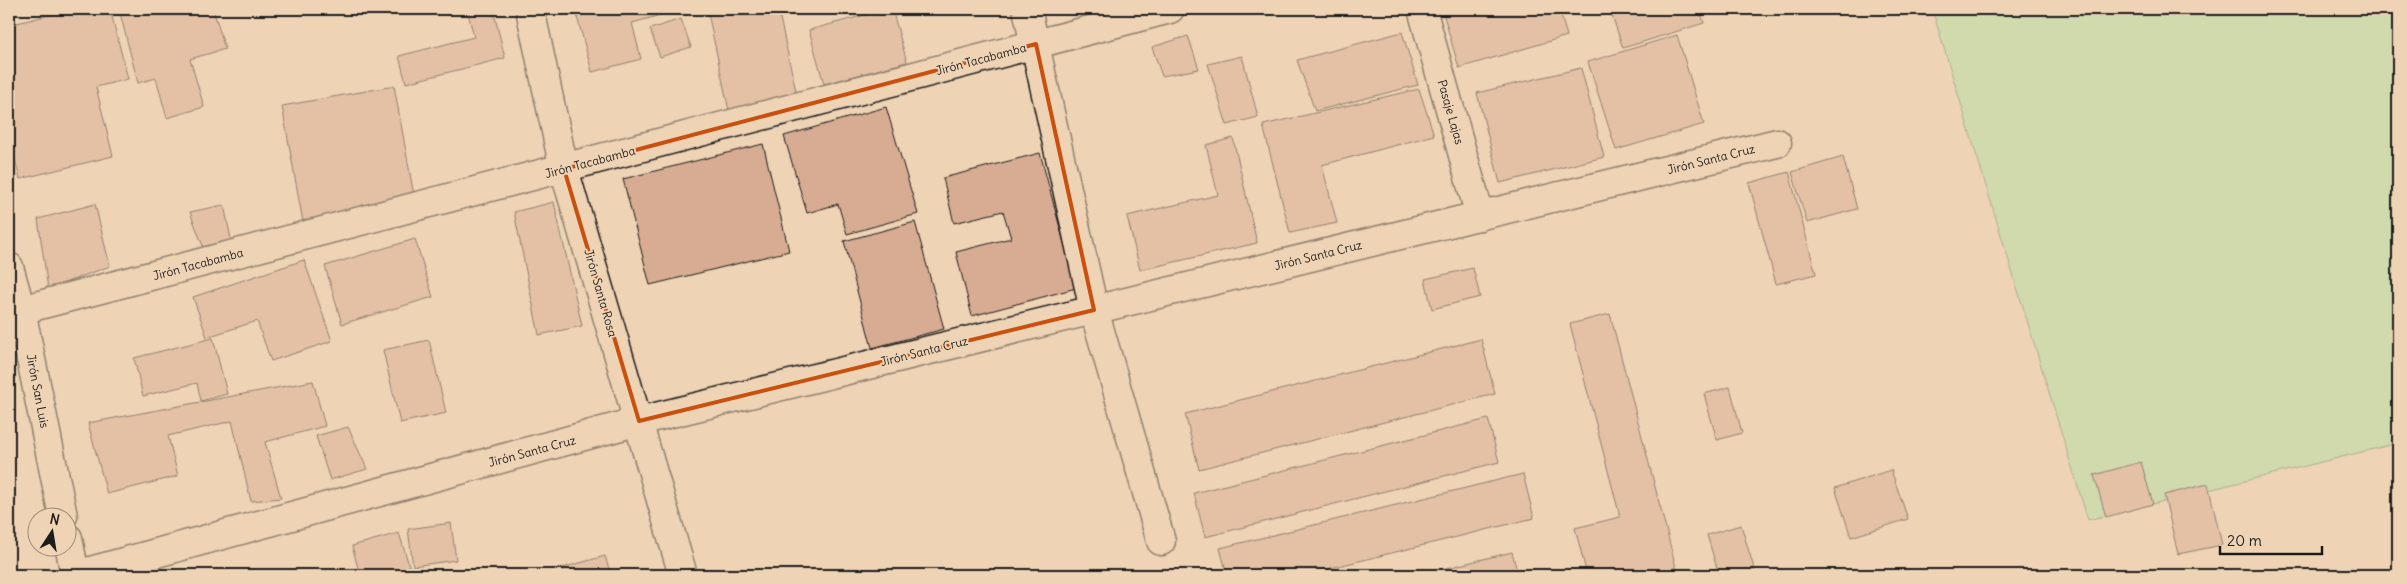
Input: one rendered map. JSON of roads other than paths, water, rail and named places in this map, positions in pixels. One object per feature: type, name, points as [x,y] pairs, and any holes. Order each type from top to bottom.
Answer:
[{"type":"street","name":"Jirón Santa Rosa","points":[[530,9],[564,168],[683,575]]},
{"type":"street","points":[[1027,9],[1094,310],[1161,541]]},
{"type":"street","name":"Jirón Tacabamba","points":[[15,311],[1170,9]]},
{"type":"street","name":"Pasaje Lajas","points":[[1422,9],[1480,216]]},
{"type":"street","name":"Jirón Santa Cruz","points":[[76,575],[638,421],[1777,143]]},
{"type":"street","name":"Jirón San Luis","points":[[9,267],[15,311],[61,506]]},
{"type":"street","points":[[72,556],[76,575]]}]
